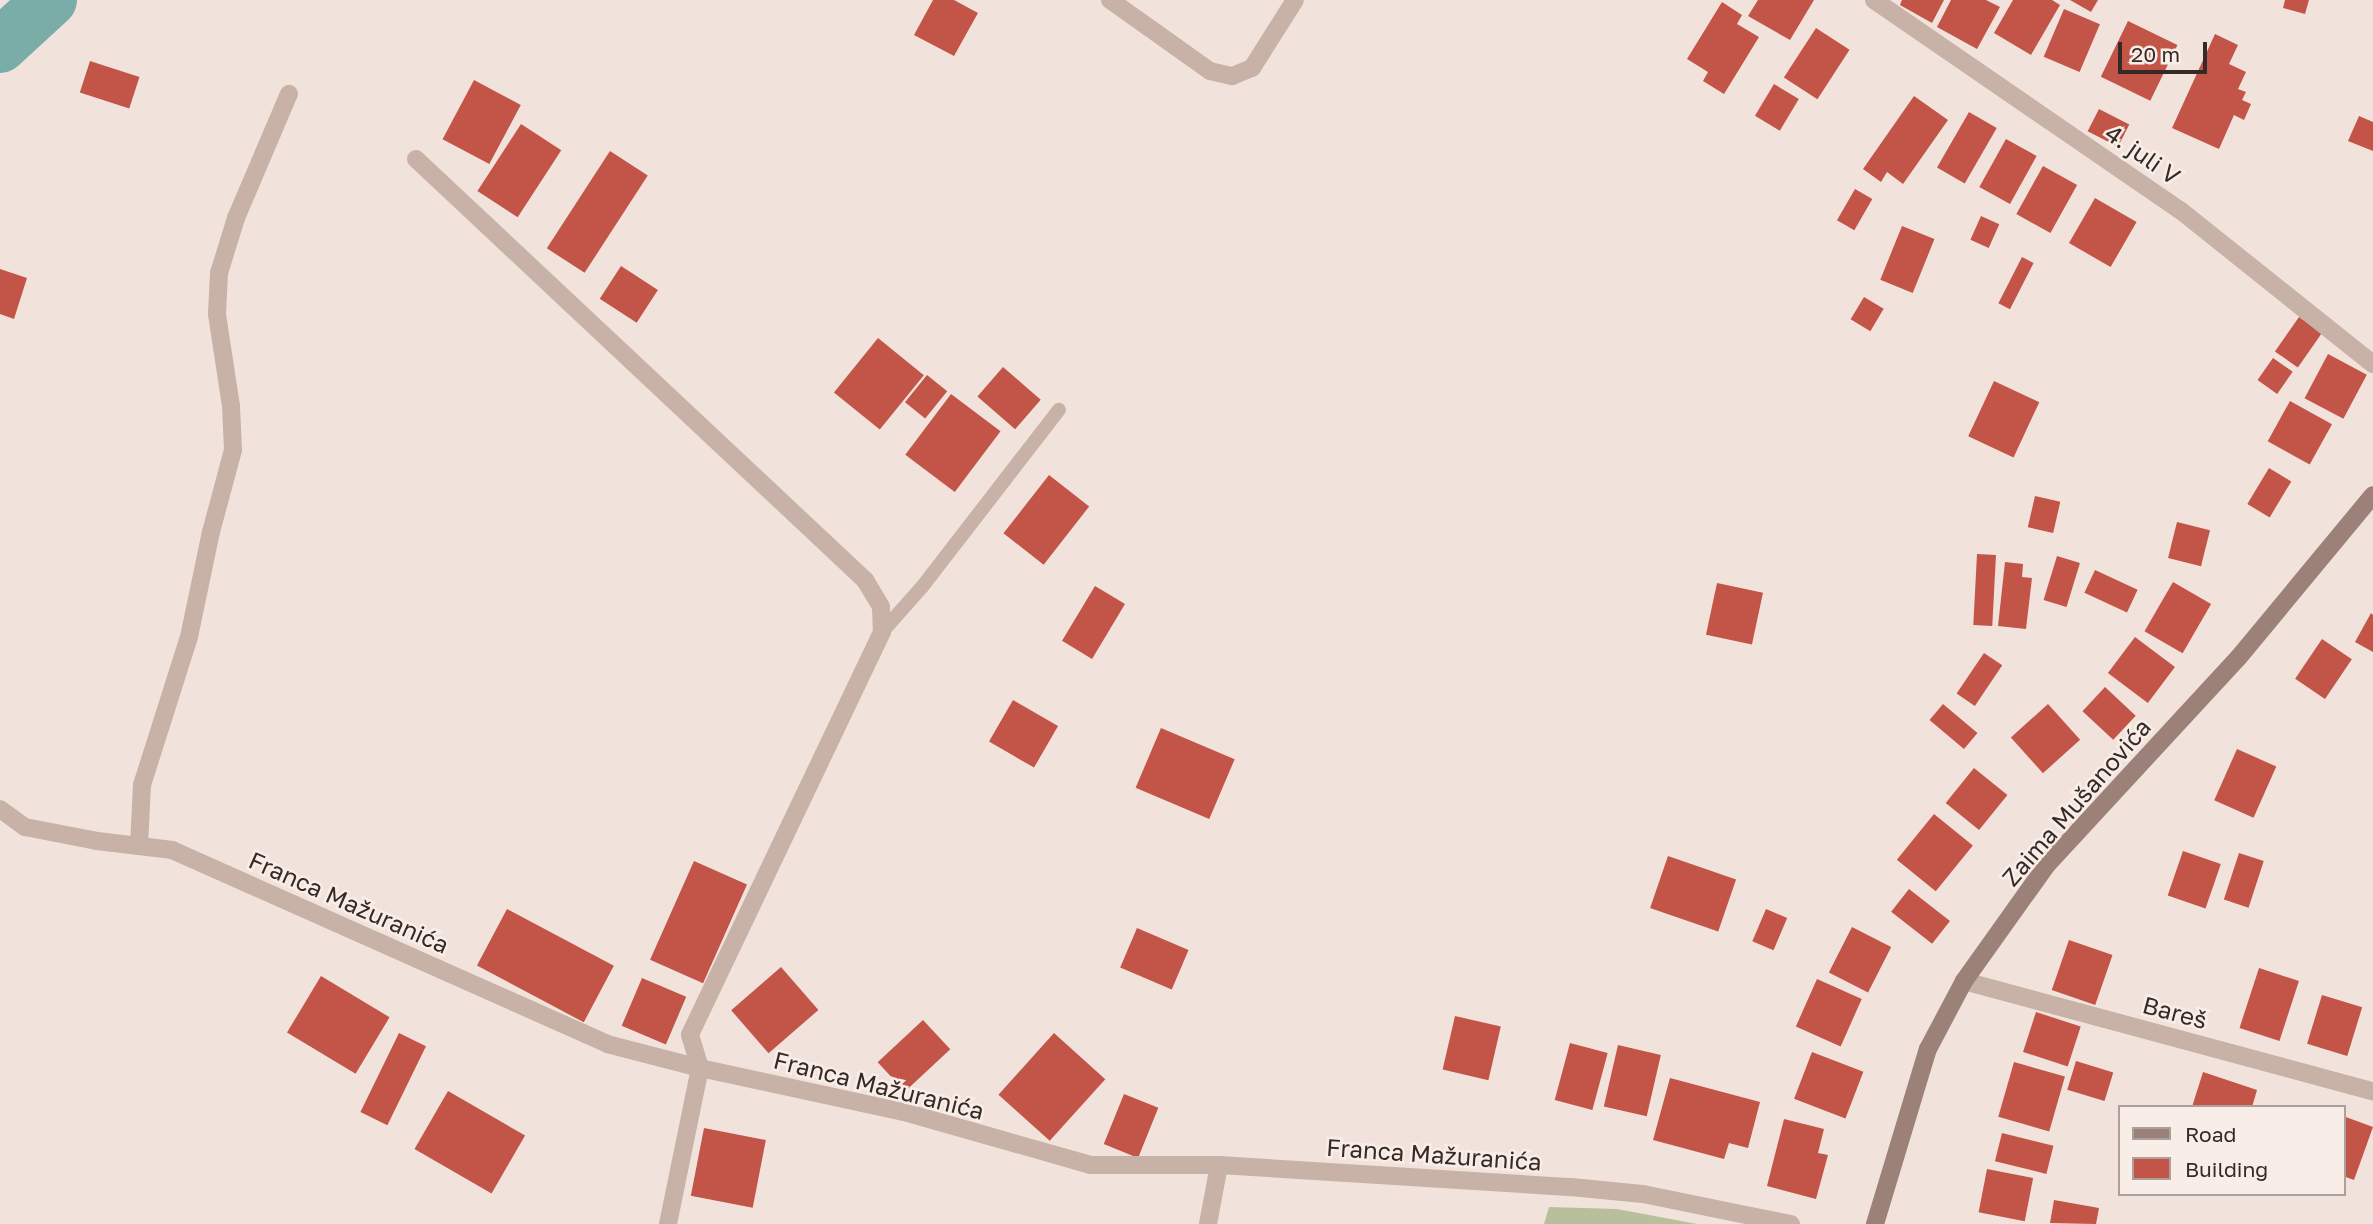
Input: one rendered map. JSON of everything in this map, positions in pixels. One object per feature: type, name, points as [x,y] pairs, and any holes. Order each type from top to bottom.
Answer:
[{"type":"street","points":[[1110,0],[1210,71],[1232,76],[1252,68],[1295,0]]},
{"type":"street","name":"4. juli V","points":[[1874,0],[2180,210],[2373,364]]},
{"type":"street","points":[[139,846],[142,785],[189,637],[211,531],[233,450],[231,405],[217,314],[219,273],[236,218],[289,94]]},
{"type":"street","points":[[416,159],[865,580],[881,607],[882,632],[690,1035],[700,1068],[668,1224]]},
{"type":"street","name":"Zaima Mušanovića","points":[[1875,1224],[1928,1049],[1964,981],[2046,866],[2239,657],[2373,495]]},
{"type":"street","name":"Franca Mažuranića","points":[[0,809],[25,827],[172,850],[607,1044],[700,1068],[908,1114],[1090,1165],[1219,1165],[1643,1194],[1791,1224]]},
{"type":"street","name":"Bareš","points":[[1964,981],[2373,1091]]},
{"type":"street","points":[[1208,1224],[1219,1165]]},
{"type":"lane","points":[[882,632],[922,587],[1059,410]]},
{"type":"green space","points":[[1549,1207],[1617,1209],[1697,1224],[1544,1224]]},
{"type":"building","points":[[933,0],[954,0],[978,13],[954,56],[914,35]]},
{"type":"building","points":[[1758,0],[1814,0],[1790,40],[1748,16]]},
{"type":"building","points":[[1902,0],[1944,0],[1932,23],[1900,5]]},
{"type":"building","points":[[1951,0],[1986,0],[2000,7],[1977,49],[1937,27]]},
{"type":"building","points":[[2013,0],[2052,0],[2060,5],[2031,55],[1994,33]]},
{"type":"building","points":[[2070,0],[2098,0],[2091,12]]},
{"type":"building","points":[[2285,0],[2309,0],[2305,14],[2283,8]]},
{"type":"building","points":[[1722,2],[1742,15],[1737,24],[1759,37],[1724,94],[1703,81],[1708,72],[1687,59]]},
{"type":"building","points":[[2064,9],[2100,24],[2080,72],[2044,57]]},
{"type":"building","points":[[2128,21],[2177,45],[2150,101],[2101,77]]},
{"type":"building","points":[[1816,28],[1850,50],[1817,99],[1784,77]]},
{"type":"building","points":[[2215,34],[2238,45],[2229,64],[2246,72],[2238,89],[2246,92],[2242,100],[2251,104],[2244,120],[2234,115],[2219,149],[2172,128]]},
{"type":"building","points":[[90,61],[139,77],[129,108],[80,92]]},
{"type":"building","points":[[474,80],[521,105],[489,164],[443,139]]},
{"type":"building","points":[[1774,84],[1799,99],[1780,131],[1755,116]]},
{"type":"building","points":[[1914,96],[1948,120],[1903,184],[1887,172],[1881,182],[1863,169]]},
{"type":"building","points":[[2099,109],[2129,124],[2118,147],[2088,131]]},
{"type":"building","points":[[1969,112],[1997,128],[1965,183],[1937,167]]},
{"type":"building","points":[[2359,116],[2373,122],[2373,151],[2348,141]]},
{"type":"building","points":[[521,124],[561,150],[518,217],[477,191]]},
{"type":"building","points":[[2006,139],[2037,156],[2010,204],[1979,187]]},
{"type":"building","points":[[610,151],[648,176],[585,273],[547,248]]},
{"type":"building","points":[[2043,166],[2077,185],[2050,233],[2016,214]]},
{"type":"building","points":[[1855,189],[1872,199],[1854,230],[1837,220]]},
{"type":"building","points":[[2095,198],[2137,222],[2111,267],[2069,243]]},
{"type":"building","points":[[1981,216],[1999,224],[1989,248],[1970,240]]},
{"type":"building","points":[[1902,226],[1934,239],[1913,293],[1880,280]]},
{"type":"building","points":[[2022,257],[2034,263],[2010,309],[1998,303]]},
{"type":"building","points":[[621,266],[658,290],[637,323],[600,299]]},
{"type":"building","points":[[0,269],[27,278],[14,319],[0,314]]},
{"type":"building","points":[[1864,297],[1884,309],[1870,331],[1851,319]]},
{"type":"building","points":[[2299,317],[2322,333],[2298,367],[2275,351]]},
{"type":"building","points":[[878,338],[924,375],[880,430],[834,392]]},
{"type":"building","points":[[2328,354],[2367,375],[2343,419],[2305,398]]},
{"type":"building","points":[[2273,358],[2293,372],[2277,394],[2258,380]]},
{"type":"building","points":[[1003,367],[1041,400],[1015,429],[977,396]]},
{"type":"building","points":[[927,375],[947,391],[925,419],[905,402]]},
{"type":"building","points":[[1994,381],[2039,402],[2014,457],[1968,436]]},
{"type":"building","points":[[951,394],[1001,431],[955,492],[905,455]]},
{"type":"building","points":[[2290,401],[2332,424],[2310,465],[2268,441]]},
{"type":"building","points":[[2269,468],[2291,481],[2270,517],[2247,504]]},
{"type":"building","points":[[1049,475],[1089,506],[1044,565],[1003,533]]},
{"type":"building","points":[[2035,496],[2060,502],[2053,533],[2028,527]]},
{"type":"building","points":[[2177,522],[2210,530],[2201,566],[2168,558]]},
{"type":"building","points":[[1977,554],[1996,555],[1992,626],[1973,625]]},
{"type":"building","points":[[2057,556],[2080,563],[2067,607],[2044,600]]},
{"type":"building","points":[[2005,562],[2023,564],[2022,577],[2032,578],[2026,629],[1998,626]]},
{"type":"building","points":[[2095,570],[2138,590],[2127,613],[2084,593]]},
{"type":"building","points":[[2173,582],[2211,604],[2183,653],[2144,631]]},
{"type":"building","points":[[1717,583],[1763,593],[1752,645],[1706,635]]},
{"type":"building","points":[[1095,586],[1125,604],[1092,659],[1062,641]]},
{"type":"building","points":[[2371,613],[2373,615],[2373,652],[2355,642]]},
{"type":"building","points":[[2135,637],[2175,667],[2148,703],[2108,673]]},
{"type":"building","points":[[2322,639],[2352,659],[2325,699],[2295,679]]},
{"type":"building","points":[[1984,653],[2002,665],[1975,706],[1957,694]]},
{"type":"building","points":[[2105,687],[2136,716],[2113,740],[2082,711]]},
{"type":"building","points":[[1013,700],[1058,726],[1034,768],[989,742]]},
{"type":"building","points":[[1943,704],[1977,733],[1964,749],[1930,720]]},
{"type":"building","points":[[2048,704],[2080,740],[2043,773],[2011,737]]},
{"type":"building","points":[[1161,728],[1235,759],[1209,819],[1136,788]]},
{"type":"building","points":[[2237,749],[2276,766],[2254,818],[2214,800]]},
{"type":"building","points":[[1974,768],[2007,795],[1979,830],[1946,803]]},
{"type":"building","points":[[1934,814],[1973,845],[1936,891],[1897,860]]},
{"type":"building","points":[[2183,851],[2221,864],[2206,908],[2168,895]]},
{"type":"building","points":[[2239,853],[2264,861],[2249,908],[2224,900]]},
{"type":"building","points":[[1668,856],[1736,879],[1718,931],[1650,908]]},
{"type":"building","points":[[694,861],[747,885],[703,983],[650,960]]},
{"type":"building","points":[[1909,889],[1950,921],[1932,944],[1891,912]]},
{"type":"building","points":[[507,909],[614,966],[584,1022],[477,966]]},
{"type":"building","points":[[1766,909],[1787,918],[1773,950],[1752,941]]},
{"type":"building","points":[[1852,927],[1891,947],[1868,992],[1829,972]]},
{"type":"building","points":[[1137,928],[1189,950],[1172,989],[1120,968]]},
{"type":"building","points":[[2069,940],[2112,955],[2095,1005],[2052,990]]},
{"type":"building","points":[[781,967],[818,1010],[769,1053],[731,1010]]},
{"type":"building","points":[[2259,968],[2299,981],[2279,1041],[2240,1028]]},
{"type":"building","points":[[321,976],[390,1017],[356,1074],[287,1033]]},
{"type":"building","points":[[642,978],[686,997],[666,1045],[622,1026]]},
{"type":"building","points":[[1817,979],[1862,999],[1841,1046],[1796,1027]]},
{"type":"building","points":[[2322,995],[2362,1007],[2347,1056],[2307,1044]]},
{"type":"building","points":[[2036,1012],[2081,1027],[2068,1066],[2023,1052]]},
{"type":"building","points":[[1455,1016],[1501,1027],[1488,1080],[1443,1070]]},
{"type":"building","points":[[923,1020],[950,1049],[905,1092],[878,1062]]},
{"type":"building","points":[[399,1033],[426,1046],[387,1125],[360,1112]]},
{"type":"building","points":[[1054,1033],[1105,1079],[1050,1141],[998,1095]]},
{"type":"building","points":[[1570,1043],[1608,1053],[1592,1110],[1555,1100]]},
{"type":"building","points":[[1618,1045],[1661,1055],[1647,1116],[1604,1106]]},
{"type":"building","points":[[1812,1052],[1863,1072],[1845,1118],[1794,1099]]},
{"type":"building","points":[[2076,1061],[2113,1072],[2105,1101],[2067,1090]]},
{"type":"building","points":[[2014,1062],[2065,1077],[2049,1131],[1998,1117]]},
{"type":"building","points":[[2203,1072],[2257,1090],[2253,1105],[2193,1105]]},
{"type":"building","points":[[1670,1078],[1760,1102],[1748,1148],[1729,1143],[1724,1159],[1653,1140]]},
{"type":"building","points":[[448,1091],[525,1136],[492,1194],[414,1149]]},
{"type":"building","points":[[1124,1094],[1158,1108],[1138,1158],[1104,1144]]},
{"type":"building","points":[[2345,1117],[2373,1127],[2354,1180],[2345,1177]]},
{"type":"building","points":[[1784,1119],[1824,1129],[1818,1153],[1828,1155],[1816,1199],[1767,1186]]},
{"type":"building","points":[[704,1128],[766,1140],[753,1208],[691,1196]]},
{"type":"building","points":[[2002,1133],[2053,1146],[2046,1174],[1995,1161]]},
{"type":"building","points":[[1987,1169],[2033,1178],[2025,1221],[1979,1212]]},
{"type":"building","points":[[2054,1200],[2099,1208],[2096,1224],[2050,1223]]},
{"type":"waterway","points":[[0,46],[50,0]]}]
